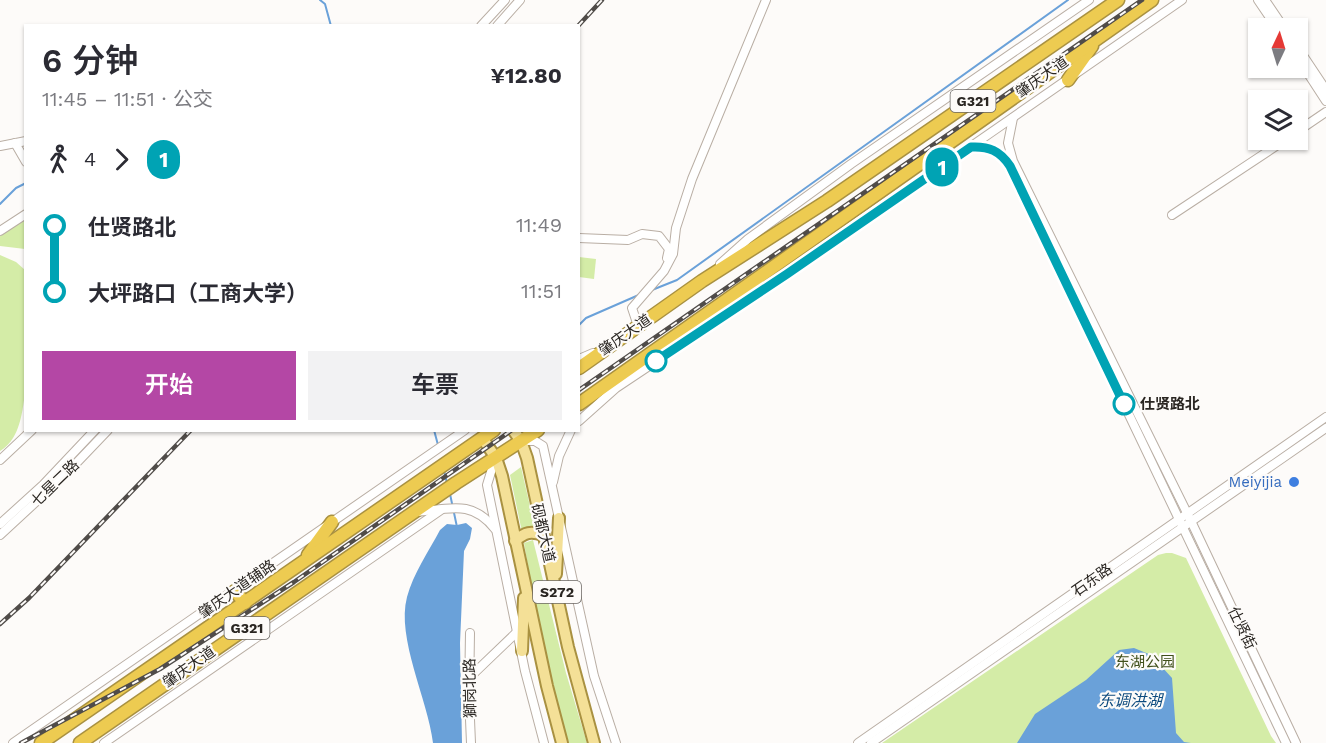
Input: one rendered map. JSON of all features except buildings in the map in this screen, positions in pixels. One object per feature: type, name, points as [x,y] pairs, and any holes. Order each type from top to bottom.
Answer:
[{"type":"highway","name":"肇庆大道","points":[[580,367],[702,281],[827,201],[1118,0]]},
{"type":"highway","name":"肇庆大道","points":[[584,400],[1152,0]]},
{"type":"highway","points":[[1068,80],[1097,39]]},
{"type":"highway","name":"肇庆大道","points":[[41,743],[492,432]]},
{"type":"highway","name":"肇庆大道","points":[[80,743],[456,483],[535,432]]},
{"type":"highway","points":[[301,564],[332,522]]},
{"type":"highway","points":[[235,591],[245,603]]},
{"type":"main road","name":"砚都大道","points":[[514,432],[521,441],[528,464],[571,658],[594,743]]},
{"type":"main road","name":"砚都大道","points":[[483,439],[496,458],[502,476],[547,686],[562,743]]},
{"type":"main road","points":[[556,587],[559,518]]},
{"type":"main road","points":[[515,541],[528,532],[534,531],[543,536]]},
{"type":"main road","points":[[522,651],[524,583]]},
{"type":"street","points":[[483,24],[505,0]]},
{"type":"street","points":[[499,24],[520,0]]},
{"type":"street","points":[[638,326],[632,308],[664,271],[673,254],[676,228],[700,157],[765,0]]},
{"type":"street","points":[[702,281],[748,239],[776,218],[1089,0]]},
{"type":"street","points":[[580,420],[616,388],[787,274],[1182,0]]},
{"type":"street","points":[[1258,0],[1270,18]]},
{"type":"street","points":[[1265,0],[1277,18]]},
{"type":"street","points":[[1308,63],[1326,90]]},
{"type":"street","points":[[1308,73],[1326,101]]},
{"type":"street","points":[[1308,124],[1326,112]]},
{"type":"street","name":"仕贤街","points":[[1014,117],[1008,136],[1013,161],[1189,518],[1296,743]]},
{"type":"street","points":[[0,146],[24,141]]},
{"type":"street","points":[[15,143],[24,159]]},
{"type":"street","points":[[971,147],[992,148],[1004,156],[1010,166],[1286,743]]},
{"type":"street","points":[[1172,215],[1270,150]]},
{"type":"street","points":[[0,231],[24,215]]},
{"type":"street","points":[[580,238],[628,240],[642,234],[659,236],[669,249],[664,271]]},
{"type":"street","points":[[580,359],[605,348]]},
{"type":"street","points":[[584,400],[616,388],[634,365]]},
{"type":"street","name":"石东路","points":[[1189,518],[1326,417]]},
{"type":"street","name":"石东路","points":[[858,743],[1181,523],[1326,428]]},
{"type":"street","points":[[0,460],[30,432]]},
{"type":"street","name":"七星二路","points":[[0,524],[43,485],[93,432]]},
{"type":"street","name":"七星二路","points":[[0,535],[64,476],[106,432]]},
{"type":"street","name":"肇庆大道辅路","points":[[14,743],[462,432]]},
{"type":"street","points":[[552,486],[559,456],[570,432]]},
{"type":"street","points":[[521,441],[535,441],[543,446],[594,676],[616,743]]},
{"type":"street","points":[[496,458],[487,484],[525,671],[544,743]]},
{"type":"street","points":[[391,543],[414,513],[459,507],[483,515],[498,532]]},
{"type":"street","points":[[104,743],[441,510]]},
{"type":"street","name":"石东路","points":[[871,743],[1181,523]]},
{"type":"street","points":[[469,678],[518,631]]},
{"type":"street","name":"獅岗北路","points":[[470,633],[471,743]]},
{"type":"green space","points":[[24,220],[24,249],[0,246],[0,236]]},
{"type":"green space","points":[[0,255],[16,262],[24,269],[24,398],[19,424],[12,440],[0,451]]},
{"type":"green space","points":[[580,257],[596,259],[594,279],[580,277]]},
{"type":"green space","points":[[521,467],[535,528],[522,532],[510,475]]},
{"type":"green space","points":[[533,540],[566,673],[587,743],[569,743],[563,725],[536,614],[524,543]]},
{"type":"green space","name":"东湖公园","points":[[1166,553],[1186,558],[1276,743],[882,743],[1158,555]]},
{"type":"water","points":[[466,523],[472,528],[464,551],[460,643],[462,743],[433,743],[409,650],[405,613],[407,597],[417,571],[440,530],[447,524]]},
{"type":"water","name":"东调洪湖","points":[[1134,648],[1151,655],[1172,678],[1176,733],[1184,742],[1191,743],[1017,743],[1035,714],[1086,680],[1119,650]]},
{"type":"waterway","points":[[320,0],[325,4],[330,24]]},
{"type":"waterway","points":[[652,290],[677,280],[1068,0]]},
{"type":"waterway","points":[[0,204],[16,188],[24,184]]},
{"type":"waterway","points":[[580,324],[586,318],[641,294]]},
{"type":"waterway","points":[[435,432],[438,445]]},
{"type":"waterway","points":[[444,471],[447,483]]},
{"type":"waterway","points":[[450,494],[457,527]]},
{"type":"railway","points":[[580,24],[602,0]]},
{"type":"railway","points":[[580,389],[1142,0]]},
{"type":"railway","points":[[0,624],[29,598],[189,432]]},
{"type":"railway","points":[[21,743],[160,669],[294,582],[509,432]]},
{"type":"bus line","name":"1","points":[[656,361],[971,147],[981,146],[992,148],[1004,156],[1010,166],[1124,404]]},
{"type":"place","name":"仕贤路北","points":[[1124,404]]},
{"type":"place","name":"Meiyijia","points":[[1294,482]]}]
